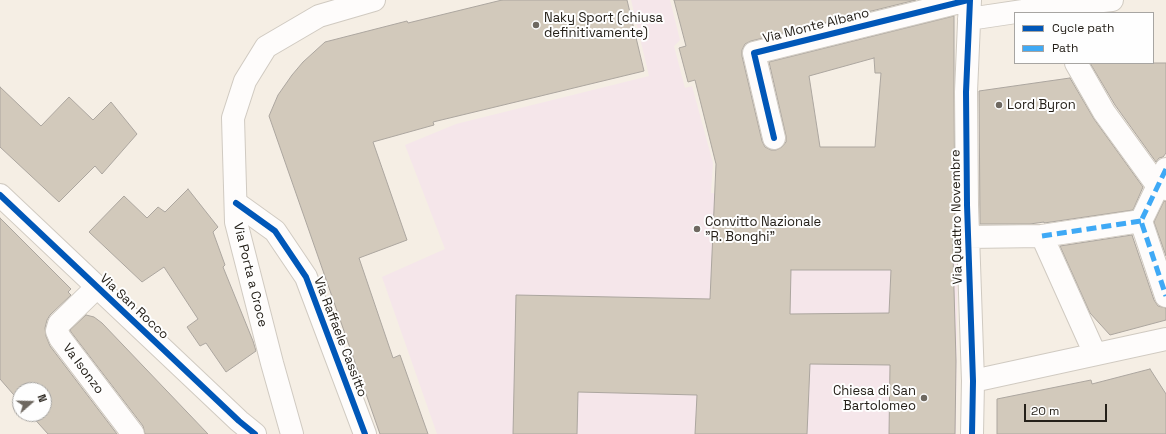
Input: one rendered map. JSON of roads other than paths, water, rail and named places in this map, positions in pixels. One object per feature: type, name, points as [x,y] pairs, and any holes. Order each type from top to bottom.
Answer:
[{"type":"street","name":"Via Porta a Croce","points":[[292,434],[272,363],[236,222],[234,118],[245,81],[266,47],[319,16],[374,0]]},
{"type":"street","points":[[969,6],[1057,9],[1112,0]]},
{"type":"street","name":"Via Monte Albano","points":[[774,138],[754,54],[969,6]]},
{"type":"street","name":"Via Quattro Novembre","points":[[969,6],[966,92],[967,205],[973,381],[972,434]]},
{"type":"street","points":[[1077,64],[1104,112],[1163,181],[1141,221],[1166,296]]},
{"type":"street","name":"Via San Rocco","points":[[0,195],[239,421],[255,434]]},
{"type":"street","name":"Via Raffaele Cassitto","points":[[236,203],[275,231],[306,277],[366,434]]},
{"type":"street","points":[[968,237],[1042,236],[1141,221]]},
{"type":"street","points":[[1042,236],[1095,354]]},
{"type":"street","name":"Va Isonzo","points":[[97,287],[60,324],[57,331],[60,338],[133,434]]},
{"type":"street","points":[[973,381],[1166,339]]},
{"type":"place","name":"Naky Sport (chiusa definitivamente)","points":[[536,25]]},
{"type":"place","name":"Lord Byron","points":[[999,105]]},
{"type":"place","name":"Convitto Nazionale \"R. Bonghi\"","points":[[697,229]]},
{"type":"place","name":"Chiesa di San Bartolomeo","points":[[924,398]]}]
